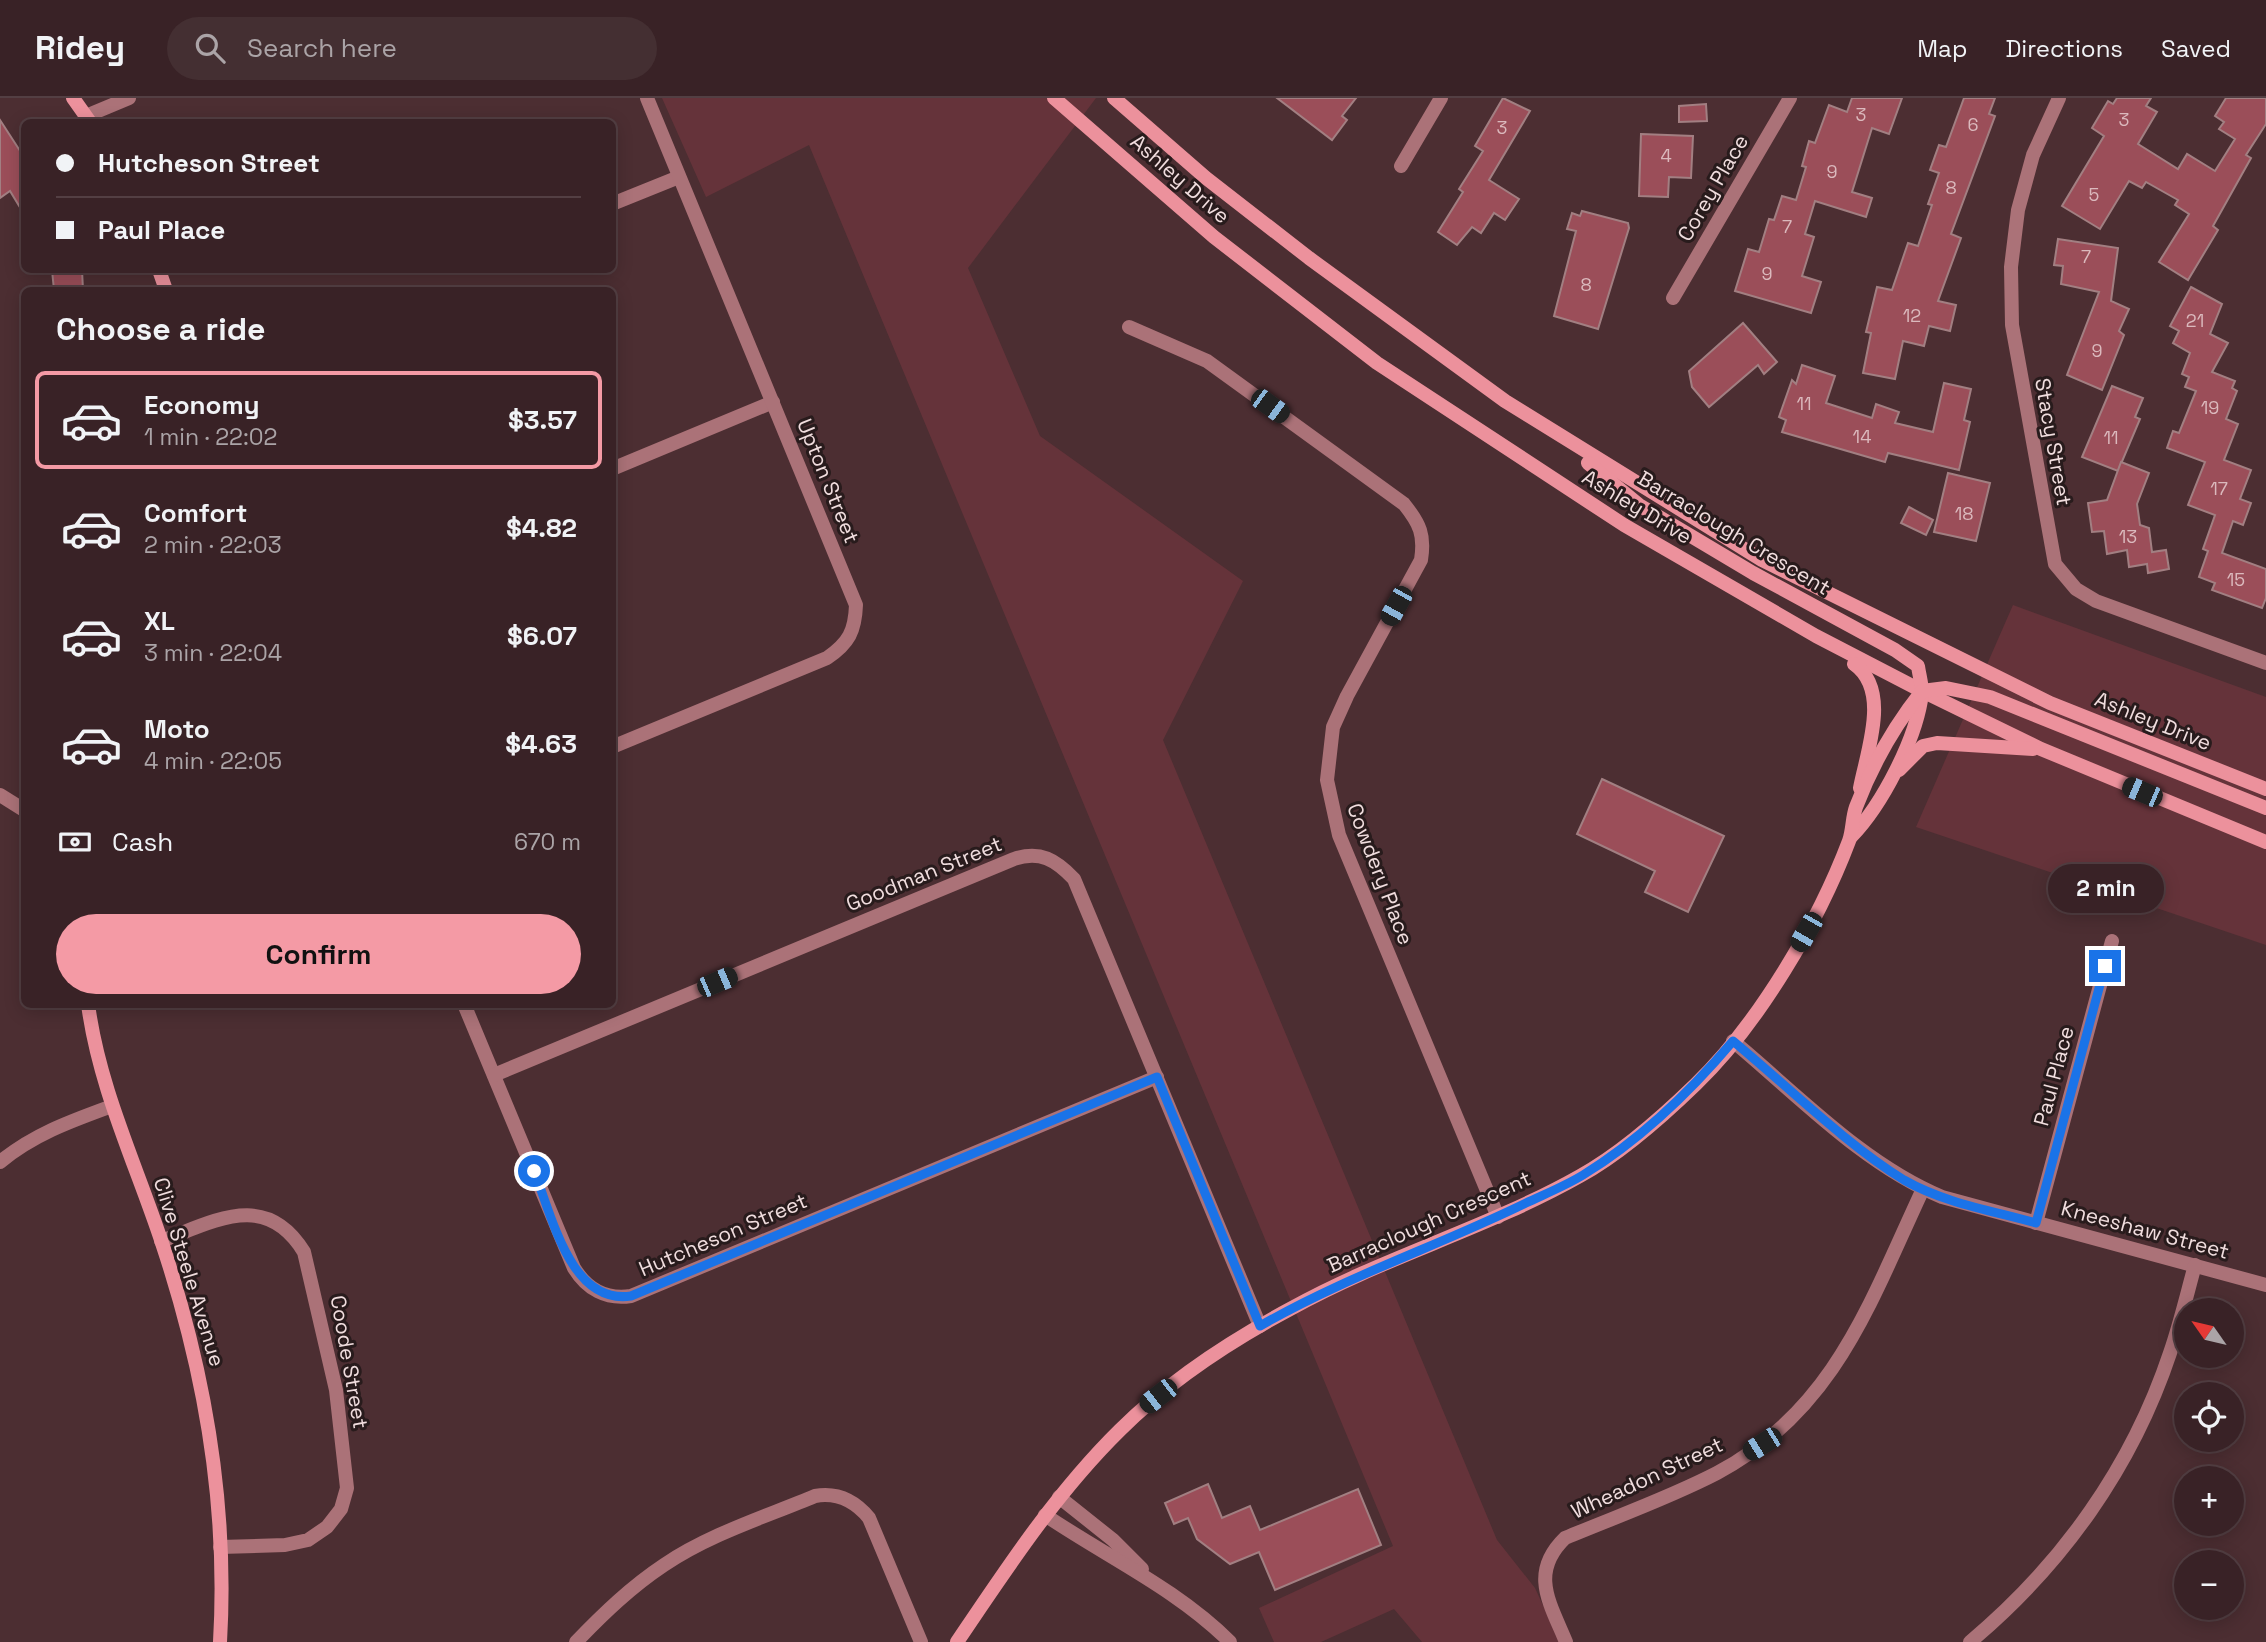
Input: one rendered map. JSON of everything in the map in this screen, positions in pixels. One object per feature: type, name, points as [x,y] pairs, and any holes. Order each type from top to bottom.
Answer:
[{"type":"main road","points":[[73,98],[88,119]]},
{"type":"main road","name":"Ashley Drive","points":[[1054,98],[1214,237],[1377,363],[1624,525],[1816,636],[1922,691],[2041,749],[2266,842]]},
{"type":"main road","name":"Ashley Drive","points":[[1114,98],[1206,178],[1308,258],[1553,433],[1762,560],[1903,633],[2050,703],[2266,789]]},
{"type":"main road","name":"Barraclough Crescent","points":[[1553,433],[1639,505],[1918,666],[1922,691],[1913,730],[1871,816],[1850,838]]},
{"type":"main road","points":[[1816,636],[1867,673],[1875,705],[1855,809]]},
{"type":"main road","points":[[1922,691],[1946,688],[1990,697],[2266,808]]},
{"type":"main road","name":"Barraclough Crescent","points":[[957,1642],[1059,1497],[1146,1406],[1200,1363],[1260,1326],[1353,1278],[1497,1217],[1583,1175],[1634,1138],[1698,1083],[1780,978],[1819,910],[1850,838],[1855,809],[1897,722],[1922,691]]},
{"type":"main road","points":[[1886,786],[1907,760],[1923,746],[1937,743],[2041,749]]},
{"type":"main road","name":"Clive Steele Avenue","points":[[88,1008],[92,1037],[112,1106],[186,1317],[204,1394],[215,1471],[220,1547],[220,1642]]},
{"type":"street","points":[[88,119],[129,98]]},
{"type":"street","name":"Upton Street","points":[[616,745],[827,658],[843,648],[853,633],[856,605],[647,98]]},
{"type":"street","points":[[1401,166],[1441,98]]},
{"type":"street","name":"Corey Place","points":[[1673,298],[1790,98]]},
{"type":"street","name":"Stacy Street","points":[[2059,98],[2033,155],[2018,210],[2011,267],[2012,325],[2055,564],[2076,589],[2096,601],[2266,663]]},
{"type":"street","points":[[616,202],[679,177]]},
{"type":"street","name":"Cowdery Place","points":[[1129,327],[1207,361],[1404,504],[1420,524],[1424,539],[1421,560],[1333,727],[1327,780],[1339,835],[1497,1217]]},
{"type":"street","points":[[616,467],[773,402]]},
{"type":"street","points":[[0,795],[21,808]]},
{"type":"street","name":"Goodman Street","points":[[494,1074],[1026,855],[1046,857],[1059,863],[1074,878],[1260,1326]]},
{"type":"street","name":"Paul Place","points":[[2036,1223],[2112,941]]},
{"type":"street","name":"Hutcheson Street","points":[[466,1008],[574,1268],[581,1279],[598,1293],[618,1298],[631,1296],[1157,1077]]},
{"type":"street","name":"Kneeshaw Street","points":[[1733,1041],[1870,1155],[1923,1189],[2036,1223],[2266,1284]]},
{"type":"street","points":[[0,1162],[24,1142],[112,1106]]},
{"type":"street","name":"Wheadon Street","points":[[1566,1642],[1547,1597],[1544,1577],[1552,1551],[1565,1538],[1717,1473],[1762,1444],[1802,1409],[1835,1369],[1860,1323],[1923,1189]]},
{"type":"street","name":"Coode Street","points":[[161,1241],[231,1215],[248,1213],[282,1225],[295,1237],[304,1252],[336,1390],[347,1488],[341,1509],[327,1527],[308,1540],[285,1545],[220,1547]]},
{"type":"street","points":[[1970,1642],[2033,1584],[2082,1525],[2124,1459],[2171,1352],[2195,1265]]},
{"type":"street","points":[[576,1642],[618,1599],[666,1563],[721,1535],[815,1496],[828,1494],[851,1502],[869,1518],[921,1642]]},
{"type":"street","points":[[1059,1497],[1113,1540],[1155,1583],[1230,1642]]},
{"type":"street","points":[[1045,1515],[1103,1554],[1155,1583]]},
{"type":"shaded area","points":[[662,98],[1096,98],[968,268],[1040,436],[1243,581],[1163,740],[1497,1540],[1535,1588],[1560,1642],[1422,1642],[1394,1609],[1321,1642],[1274,1642],[1259,1608],[1393,1546],[809,145],[706,197]]},
{"type":"shaded area","points":[[2013,605],[2266,697],[2266,945],[1916,827]]},
{"type":"building","points":[[1277,98],[1356,98],[1342,116],[1347,120],[1332,140]]},
{"type":"building","points":[[1503,98],[1530,111],[1489,180],[1519,199],[1505,220],[1494,213],[1481,233],[1472,227],[1457,245],[1438,232],[1463,192],[1459,189],[1483,151],[1475,146]]},
{"type":"building","points":[[1852,98],[1902,98],[1889,134],[1872,128],[1852,192],[1872,198],[1866,217],[1815,201],[1805,234],[1814,237],[1802,276],[1821,282],[1811,313],[1735,291],[1748,249],[1759,252],[1769,219],[1774,220],[1782,196],[1796,200],[1806,167],[1802,166],[1809,141],[1815,143],[1829,105],[1847,112]]},
{"type":"building","points":[[1964,98],[1995,98],[1989,114],[1995,116],[1951,234],[1961,238],[1938,301],[1956,305],[1950,331],[1929,326],[1924,346],[1903,341],[1895,379],[1863,373],[1871,333],[1866,332],[1877,287],[1892,290],[1908,243],[1918,246],[1932,205],[1928,204],[1939,173],[1930,170],[1939,145],[1946,147]]},
{"type":"building","points":[[2117,98],[2151,98],[2146,106],[2157,112],[2138,144],[2178,169],[2187,154],[2215,171],[2235,139],[2219,129],[2224,122],[2215,116],[2226,98],[2266,98],[2266,124],[2246,155],[2251,158],[2213,226],[2218,230],[2188,280],[2159,262],[2189,214],[2175,205],[2178,200],[2146,182],[2142,188],[2129,181],[2100,229],[2062,206],[2104,136],[2092,128],[2108,101],[2113,104]]},
{"type":"building","points":[[1706,104],[1707,121],[1679,122],[1679,106]]},
{"type":"building","points":[[0,120],[21,152],[21,209],[10,191],[0,198]]},
{"type":"building","points":[[1641,134],[1693,136],[1691,178],[1669,177],[1668,197],[1639,196]]},
{"type":"building","points":[[1582,211],[1628,223],[1629,228],[1598,329],[1554,316],[1576,231],[1567,229],[1572,213],[1580,216]]},
{"type":"building","points":[[2058,239],[2118,248],[2111,301],[2129,309],[2119,331],[2124,335],[2102,390],[2067,375],[2099,292],[2061,284],[2063,266],[2054,265]]},
{"type":"building","points":[[52,273],[82,273],[83,287],[54,287]]},
{"type":"building","points":[[2191,287],[2222,304],[2210,334],[2228,343],[2212,372],[2235,381],[2232,388],[2237,391],[2226,419],[2238,424],[2224,460],[2251,470],[2240,499],[2251,503],[2243,525],[2233,521],[2222,553],[2266,569],[2266,598],[2262,608],[2212,590],[2215,583],[2199,577],[2208,551],[2203,549],[2215,515],[2188,505],[2205,462],[2167,448],[2173,431],[2179,433],[2196,391],[2185,387],[2189,377],[2182,374],[2190,353],[2173,343],[2179,331],[2170,326]]},
{"type":"building","points":[[1743,323],[1777,362],[1764,374],[1758,365],[1709,407],[1692,387],[1689,371]]},
{"type":"building","points":[[1802,365],[1835,376],[1826,403],[1872,418],[1876,404],[1899,412],[1895,423],[1933,432],[1944,383],[1971,389],[1964,420],[1970,422],[1959,470],[1888,453],[1885,462],[1782,432],[1786,420],[1779,417],[1792,380],[1796,384]]},
{"type":"building","points":[[2112,386],[2143,398],[2135,417],[2140,419],[2118,471],[2082,457]]},
{"type":"building","points":[[2121,462],[2149,473],[2137,504],[2140,525],[2149,528],[2152,552],[2166,550],[2169,569],[2148,573],[2147,564],[2129,567],[2127,550],[2107,554],[2104,531],[2092,532],[2088,503],[2107,500]]},
{"type":"building","points":[[1948,473],[1990,483],[1976,541],[1934,532]]},
{"type":"building","points":[[1909,507],[1933,520],[1926,535],[1901,523]]},
{"type":"building","points":[[1602,779],[1724,836],[1688,912],[1645,892],[1655,871],[1577,834]]},
{"type":"building","points":[[1208,1484],[1222,1518],[1250,1506],[1260,1530],[1358,1489],[1381,1545],[1275,1590],[1259,1552],[1230,1564],[1197,1539],[1188,1518],[1174,1524],[1165,1503]]},
{"type":"route","points":[[534,1171],[581,1279],[598,1293],[618,1298],[631,1296],[1157,1077],[1260,1326],[1294,1306],[1353,1278],[1497,1217],[1583,1175],[1642,1131],[1698,1083],[1733,1041],[1904,1180],[1942,1197],[2036,1223],[2105,966]]}]
